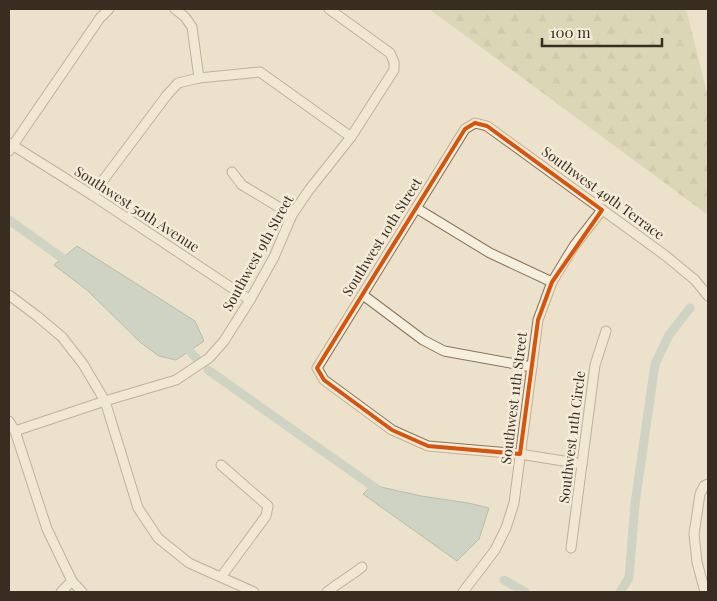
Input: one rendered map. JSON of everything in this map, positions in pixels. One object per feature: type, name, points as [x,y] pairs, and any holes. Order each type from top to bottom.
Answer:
[{"type":"street","points":[[10,147],[100,18],[109,9]]},
{"type":"street","points":[[175,9],[185,16],[192,27],[199,78]]},
{"type":"street","name":"Southwest 9th Street","points":[[15,431],[176,380],[210,358],[224,341],[274,257],[292,215],[309,190],[351,137],[394,70],[394,62],[390,53],[329,9]]},
{"type":"street","points":[[92,196],[178,82],[260,72],[351,137]]},
{"type":"street","name":"Southwest 10th Street","points":[[475,123],[466,129],[317,368],[324,380],[392,430],[428,446],[520,454]]},
{"type":"street","name":"Southwest 49th Terrace","points":[[475,123],[487,126],[666,256],[695,280],[708,296]]},
{"type":"street","name":"Southwest 50th Avenue","points":[[10,147],[92,196],[250,300]]},
{"type":"street","points":[[232,172],[242,185],[292,215]]},
{"type":"street","points":[[416,208],[490,253],[552,282]]},
{"type":"street","name":"Southwest 11th Street","points":[[463,592],[495,550],[506,528],[514,503],[538,320],[552,282],[574,246],[602,210]]},
{"type":"street","points":[[9,295],[62,337],[83,364],[105,401],[138,508],[158,538],[189,563],[254,592]]},
{"type":"street","points":[[363,295],[423,340],[444,351],[532,367]]},
{"type":"street","name":"Southwest 11th Circle","points":[[571,548],[595,365],[606,330]]},
{"type":"street","points":[[9,421],[15,431],[47,529],[72,581],[82,592]]},
{"type":"street","points":[[520,454],[582,464]]},
{"type":"street","points":[[220,465],[268,506],[266,516],[221,577]]},
{"type":"street","points":[[705,592],[697,562],[694,534],[700,494],[704,486],[708,484]]},
{"type":"street","points":[[327,592],[362,567]]},
{"type":"street","points":[[61,592],[72,581]]},
{"type":"highlighted area","points":[[475,123],[487,126],[602,210],[552,282],[538,320],[520,454],[428,446],[392,430],[324,380],[317,368],[465,129]]},
{"type":"green space","points":[[429,9],[686,9],[708,97],[708,215]]},
{"type":"water","points":[[77,246],[195,321],[204,341],[176,360],[159,356],[141,343],[87,290],[54,265]]},
{"type":"water","points":[[372,485],[489,508],[479,539],[457,561],[363,494]]},
{"type":"waterway","points":[[9,220],[72,265]]},
{"type":"waterway","points":[[620,592],[629,578],[635,504],[655,364],[669,335],[690,308]]},
{"type":"waterway","points":[[182,343],[197,359]]},
{"type":"waterway","points":[[208,370],[381,492]]},
{"type":"waterway","points":[[504,580],[525,592]]}]
